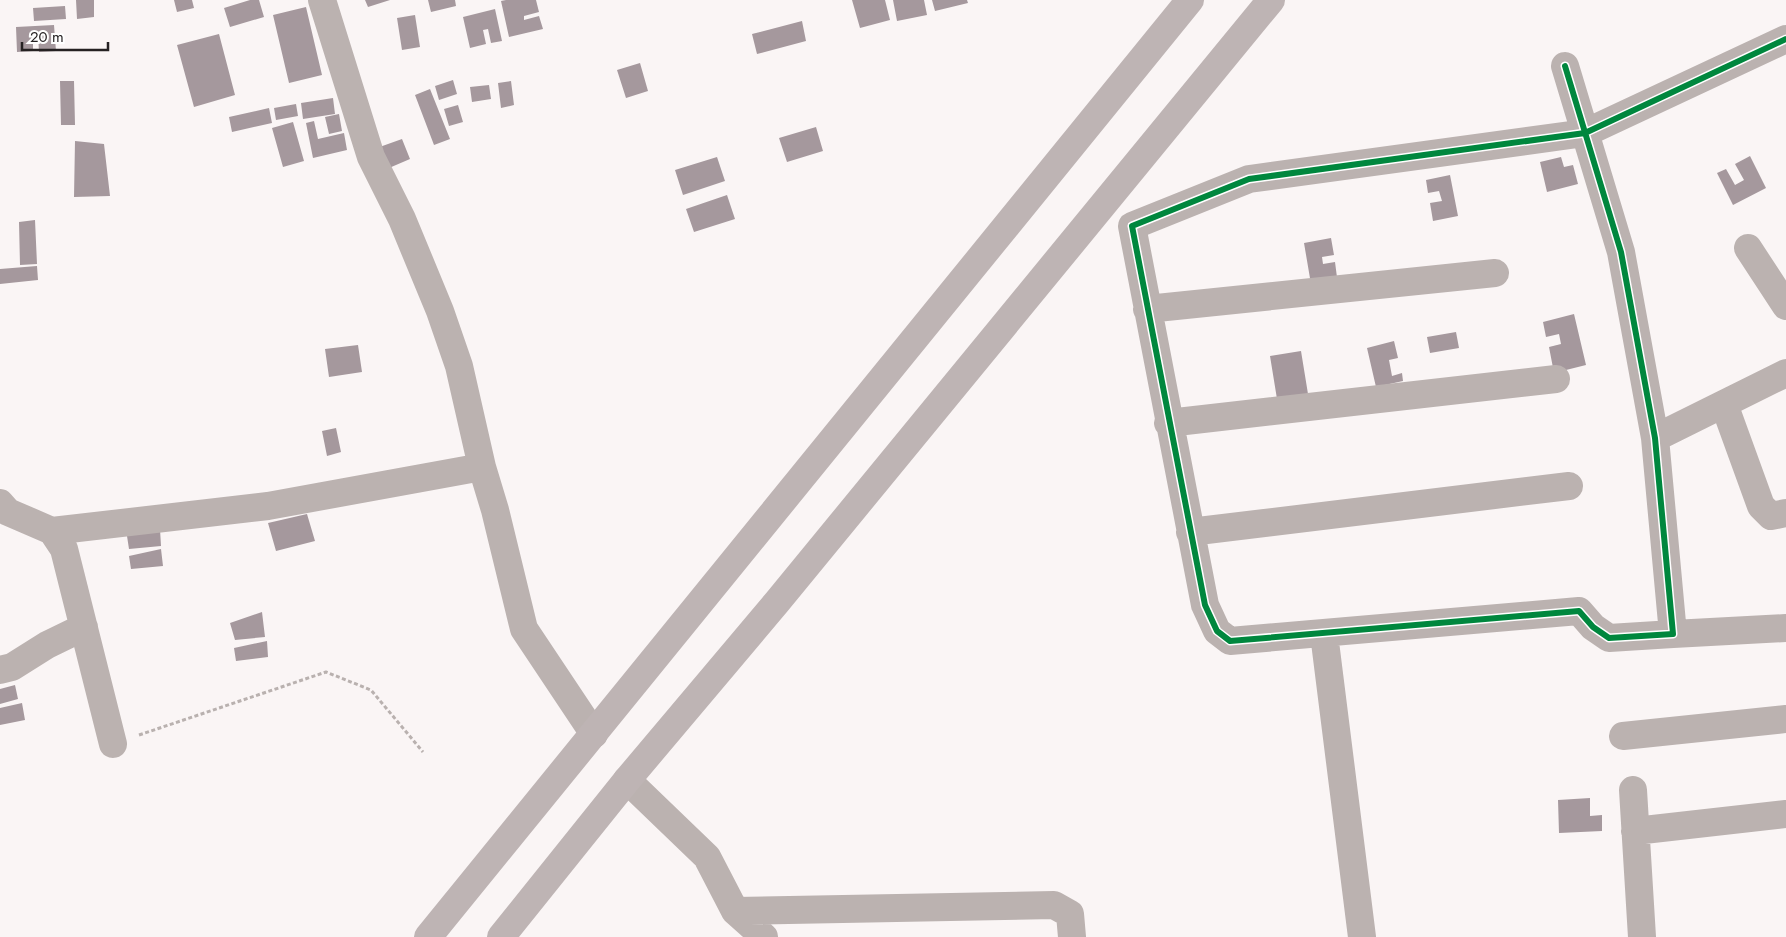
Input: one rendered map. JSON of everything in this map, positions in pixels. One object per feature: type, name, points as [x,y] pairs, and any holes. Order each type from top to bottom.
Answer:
[{"type":"main road","points":[[428,937],[1190,0]]},
{"type":"main road","points":[[501,937],[627,780],[777,602],[1270,0]]},
{"type":"street","points":[[322,0],[371,157],[402,219],[440,311],[459,366],[482,467],[495,510],[524,629],[594,734]]},
{"type":"street","points":[[1786,38],[1585,133],[1249,179],[1132,226],[1168,423],[1205,605],[1217,632],[1230,641],[1579,611],[1593,627],[1609,638],[1786,628]]},
{"type":"street","points":[[1564,66],[1621,252],[1655,438],[1673,634]]},
{"type":"street","points":[[1748,248],[1786,306]]},
{"type":"street","points":[[1147,309],[1495,272]]},
{"type":"street","points":[[1655,438],[1786,373]]},
{"type":"street","points":[[1168,423],[1556,379]]},
{"type":"street","points":[[1724,404],[1761,506],[1771,516],[1786,513]]},
{"type":"street","points":[[0,503],[8,512],[52,531],[268,506],[482,467]]},
{"type":"street","points":[[1190,532],[1569,486]]},
{"type":"street","points":[[52,531],[64,549],[113,744]]},
{"type":"street","points":[[0,670],[12,668],[47,645],[84,627]]},
{"type":"street","points":[[1324,634],[1362,937]]},
{"type":"street","points":[[1623,736],[1786,719]]},
{"type":"street","points":[[627,780],[707,857],[735,911],[764,937]]},
{"type":"street","points":[[1633,790],[1642,937]]},
{"type":"street","points":[[1635,830],[1786,814]]},
{"type":"street","points":[[735,911],[1054,905],[1070,914],[1072,937]]},
{"type":"path","points":[[113,744],[326,672],[371,690],[423,752]]},
{"type":"building","points":[[76,0],[94,0],[94,17],[77,19]]},
{"type":"building","points":[[174,0],[192,0],[194,8],[177,12]]},
{"type":"building","points":[[250,0],[259,0],[264,17],[230,27],[224,8]]},
{"type":"building","points":[[365,0],[390,0],[368,7]]},
{"type":"building","points":[[428,0],[455,0],[456,6],[431,12]]},
{"type":"building","points":[[536,0],[539,12],[524,16],[524,20],[539,16],[543,29],[509,37],[501,1]]},
{"type":"building","points":[[852,0],[885,0],[890,20],[860,28]]},
{"type":"building","points":[[893,0],[924,0],[927,15],[897,21]]},
{"type":"building","points":[[932,0],[967,0],[968,3],[935,11]]},
{"type":"building","points":[[65,6],[66,19],[34,21],[33,8]]},
{"type":"building","points":[[306,7],[322,75],[289,83],[273,15]]},
{"type":"building","points":[[495,9],[502,41],[491,43],[488,29],[483,30],[486,44],[470,48],[463,17]]},
{"type":"building","points":[[415,15],[420,47],[402,50],[397,18]]},
{"type":"building","points":[[802,21],[806,41],[757,54],[752,34]]},
{"type":"building","points":[[54,25],[56,51],[39,52],[38,35],[33,36],[33,51],[17,52],[16,27]]},
{"type":"building","points":[[219,34],[235,95],[194,107],[177,45]]},
{"type":"building","points":[[640,63],[648,91],[626,98],[617,70]]},
{"type":"building","points":[[453,80],[457,94],[439,100],[435,86]]},
{"type":"building","points":[[60,81],[74,81],[75,125],[61,125]]},
{"type":"building","points":[[511,81],[514,105],[501,108],[498,83]]},
{"type":"building","points":[[489,85],[491,99],[472,102],[470,87]]},
{"type":"building","points":[[430,89],[450,139],[434,145],[415,95]]},
{"type":"building","points":[[333,98],[335,114],[303,119],[301,103]]},
{"type":"building","points":[[296,104],[298,116],[276,120],[274,108]]},
{"type":"building","points":[[458,105],[463,122],[449,126],[444,109]]},
{"type":"building","points":[[269,108],[272,123],[232,132],[229,117]]},
{"type":"building","points":[[339,114],[342,131],[329,134],[325,117]]},
{"type":"building","points":[[314,121],[318,139],[344,133],[347,150],[313,158],[306,123]]},
{"type":"building","points":[[293,122],[304,161],[283,167],[272,128]]},
{"type":"building","points":[[816,127],[823,151],[787,162],[779,138]]},
{"type":"building","points":[[402,139],[410,159],[382,171],[374,149]]},
{"type":"building","points":[[75,141],[104,144],[110,196],[74,197]]},
{"type":"building","points":[[1750,156],[1766,188],[1733,205],[1717,173],[1726,169],[1735,185],[1744,180],[1735,164]]},
{"type":"building","points":[[717,157],[725,181],[683,195],[675,170]]},
{"type":"building","points":[[1561,157],[1564,167],[1573,165],[1578,184],[1547,192],[1540,162]]},
{"type":"building","points":[[1450,175],[1458,216],[1433,221],[1430,203],[1442,201],[1439,191],[1428,193],[1426,180]]},
{"type":"building","points":[[727,195],[735,219],[694,232],[686,209]]},
{"type":"building","points":[[35,220],[37,264],[20,265],[19,222]]},
{"type":"building","points":[[1331,238],[1334,255],[1322,257],[1323,264],[1335,262],[1338,285],[1312,290],[1304,243]]},
{"type":"building","points":[[37,266],[38,280],[0,284],[0,269]]},
{"type":"building","points":[[1574,314],[1586,365],[1554,373],[1549,347],[1561,344],[1559,334],[1546,337],[1543,322]]},
{"type":"building","points":[[1456,332],[1459,348],[1430,353],[1427,337]]},
{"type":"building","points":[[1394,341],[1398,358],[1389,360],[1392,376],[1402,373],[1403,381],[1376,387],[1367,348]]},
{"type":"building","points":[[358,345],[362,372],[329,377],[325,349]]},
{"type":"building","points":[[1301,351],[1308,394],[1277,399],[1270,356]]},
{"type":"building","points":[[336,428],[341,452],[327,456],[322,431]]},
{"type":"building","points":[[307,514],[315,541],[276,551],[268,523]]},
{"type":"building","points":[[160,529],[161,546],[129,549],[127,536]]},
{"type":"building","points":[[161,549],[163,566],[131,569],[129,556]]},
{"type":"building","points":[[262,612],[265,637],[235,640],[230,623]]},
{"type":"building","points":[[267,641],[268,657],[236,661],[234,648]]},
{"type":"building","points":[[15,685],[18,699],[0,704],[0,689]]},
{"type":"building","points":[[22,703],[25,720],[0,725],[0,708]]},
{"type":"building","points":[[1590,798],[1590,816],[1602,815],[1602,831],[1559,833],[1558,800]]},
{"type":"cycle path","points":[[1565,66],[1621,252],[1655,438],[1673,634],[1609,638],[1593,627],[1579,611],[1230,641],[1217,631],[1205,605],[1132,226],[1249,179],[1585,133],[1786,39]]}]
